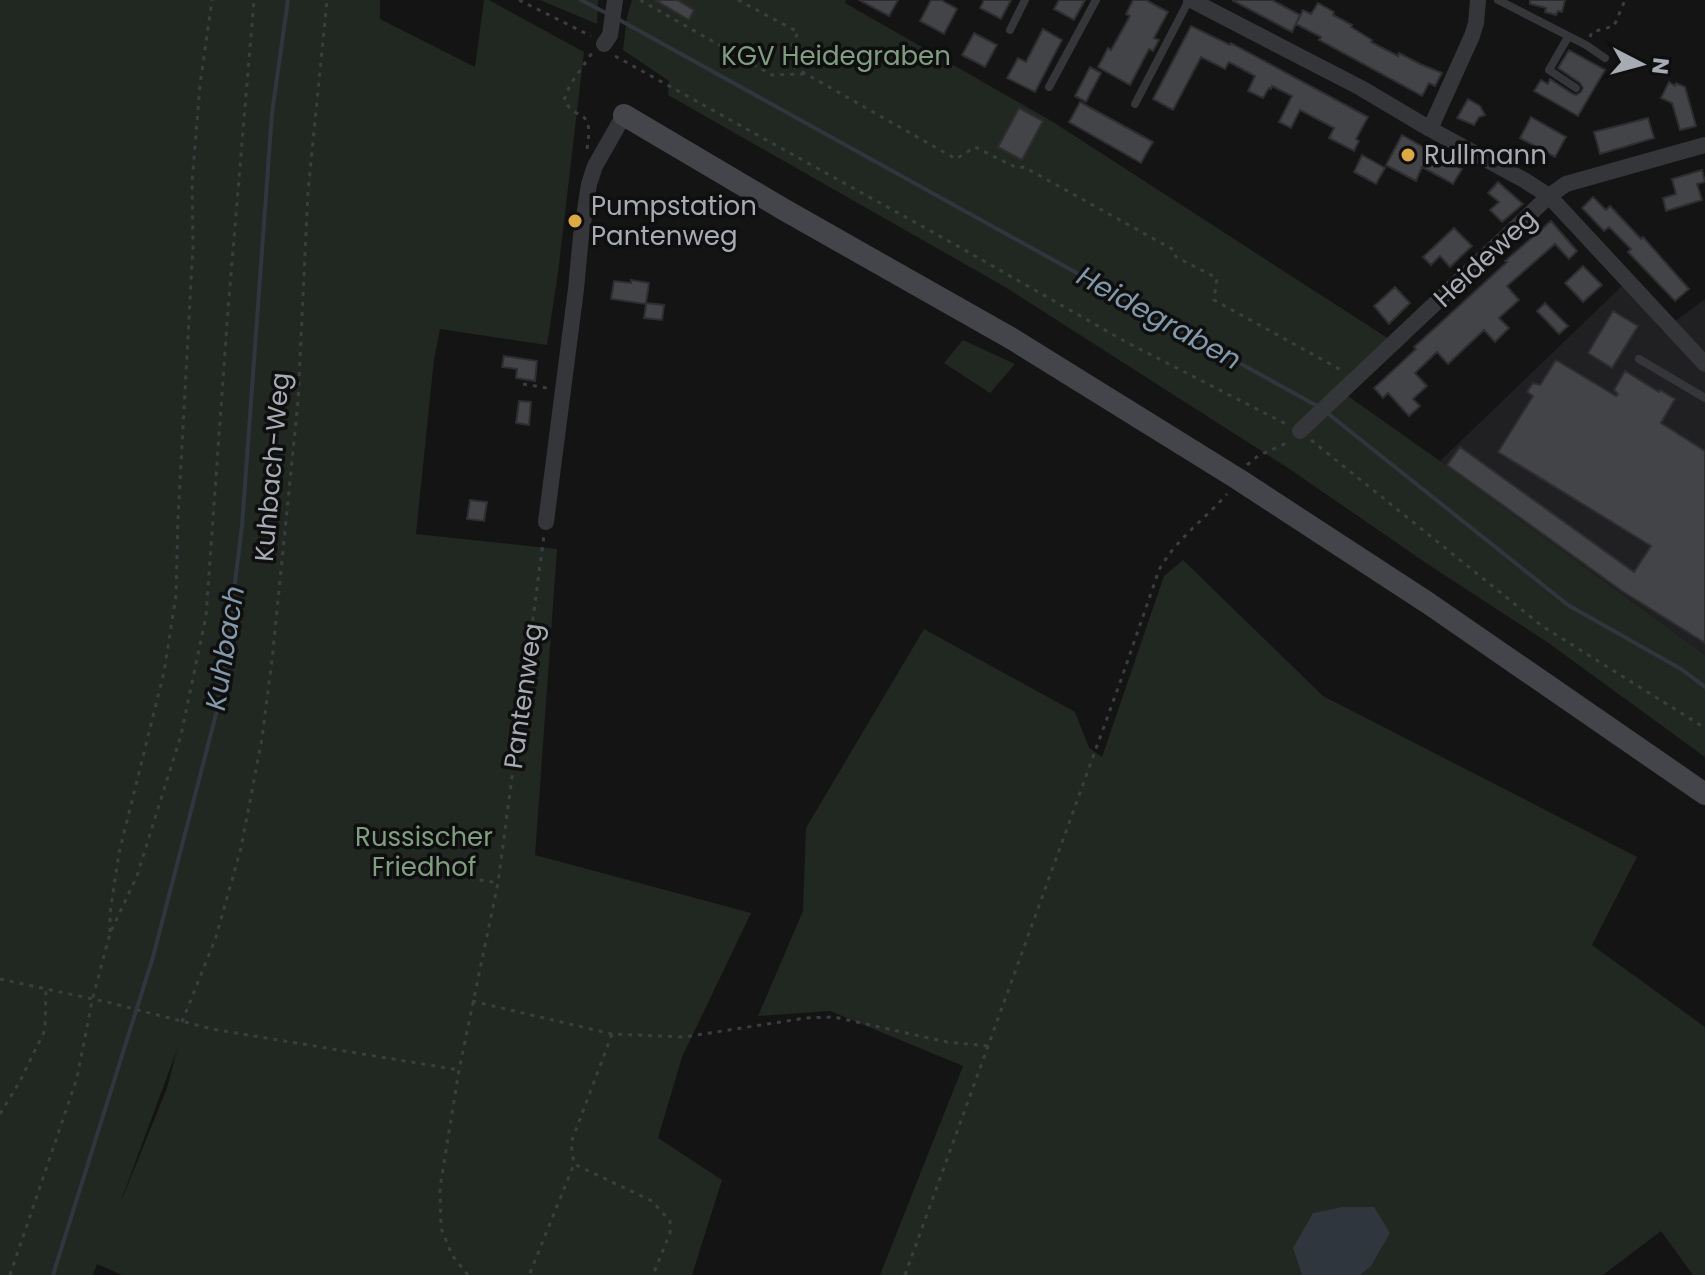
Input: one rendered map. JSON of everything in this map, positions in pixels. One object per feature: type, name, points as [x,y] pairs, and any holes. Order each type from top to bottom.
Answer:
[{"type":"main road","points":[[624,115],[1014,340],[1238,479],[1428,603],[1705,794]]},
{"type":"street","points":[[1190,0],[1361,88],[1549,196],[1705,364]]},
{"type":"street","points":[[1430,129],[1472,36],[1478,0]]},
{"type":"street","points":[[608,36],[615,1]]},
{"type":"street","points":[[546,522],[589,184],[595,166],[624,115]]},
{"type":"street","name":"Heideweg","points":[[1300,431],[1549,196],[1566,184],[1705,145]]},
{"type":"lane","points":[[1010,30],[1025,0]]},
{"type":"lane","points":[[1049,87],[1096,0]]},
{"type":"lane","points":[[1135,104],[1190,0]]},
{"type":"lane","points":[[1498,0],[1605,58]]},
{"type":"lane","points":[[1568,37],[1549,70],[1576,88]]},
{"type":"lane","points":[[1639,359],[1705,398]]},
{"type":"path","points":[[110,933],[119,853],[164,672],[176,595],[193,246],[192,183],[200,85],[212,0]]},
{"type":"path","points":[[10,1275],[77,1078],[92,1001],[110,933],[137,876],[181,735],[206,616],[254,0]]},
{"type":"path","name":"Kuhbach-Weg","points":[[182,1022],[216,937],[241,848],[262,738],[298,401],[308,192],[327,0]]},
{"type":"path","points":[[519,0],[608,36]]},
{"type":"path","points":[[640,0],[772,75],[806,74]]},
{"type":"path","points":[[738,0],[798,32],[785,62],[956,159],[975,147],[1017,168],[1024,167],[1174,250],[1176,257],[1217,278],[1214,300],[1357,378]]},
{"type":"path","points":[[1586,45],[1592,32],[1614,26],[1625,0]]},
{"type":"path","points":[[586,155],[589,124],[564,100],[570,85],[594,49],[608,36]]},
{"type":"path","points":[[608,36],[613,55],[1126,342],[1300,431],[1542,626],[1705,728]]},
{"type":"path","points":[[523,384],[563,391]]},
{"type":"path","points":[[905,1275],[1159,570],[1178,541],[1225,496],[1248,464],[1291,441],[1300,431]]},
{"type":"path","name":"Pantenweg","points":[[468,1275],[452,1255],[441,1228],[440,1188],[472,1001],[498,883],[546,522]]},
{"type":"path","points":[[450,875],[498,883]]},
{"type":"path","points":[[0,979],[212,1029],[459,1070]]},
{"type":"path","points":[[0,1114],[45,1030],[46,990]]},
{"type":"path","points":[[472,1001],[612,1034],[684,1037],[806,1018],[834,1017],[947,1042],[988,1046]]},
{"type":"path","points":[[530,1273],[574,1164],[571,1143],[612,1034]]},
{"type":"path","points":[[574,1164],[652,1201],[670,1221],[670,1233],[653,1275]]},
{"type":"shaded area","points":[[1627,281],[1662,331],[1705,299],[1705,655],[1440,461]]},
{"type":"shaded area","points":[[1343,1207],[1374,1207],[1390,1233],[1371,1266],[1360,1275],[1302,1275],[1293,1248],[1313,1213]]},
{"type":"green space","name":"Russischer Friedhof","points":[[0,0],[380,0],[380,19],[475,67],[484,0],[489,0],[584,52],[558,273],[547,345],[440,329],[434,359],[416,534],[557,549],[535,855],[751,913],[682,1057],[658,1138],[722,1180],[692,1275],[122,1275],[97,1264],[93,1275],[0,1275]],"holes":[[[177,1050],[167,1088],[122,1199]]]},
{"type":"green space","points":[[540,0],[598,0],[597,24]]},
{"type":"green space","name":"KGV Heidegraben","points":[[632,0],[846,0],[845,3],[1053,122],[1389,339],[1338,389],[1705,655],[1705,757],[1547,642],[1288,468],[1005,287],[668,95],[669,81],[623,50]]},
{"type":"green space","points":[[963,340],[1015,364],[990,393],[944,363]]},
{"type":"green space","points":[[1183,560],[1323,696],[1637,857],[1592,945],[1705,1027],[1705,1275],[1693,1275],[1661,1231],[1603,1275],[880,1275],[963,1066],[830,1011],[758,1016],[803,911],[806,828],[924,629],[1075,712],[1089,748],[1102,757],[1164,576]]},
{"type":"building","points":[[655,0],[677,0],[694,10],[689,20]]},
{"type":"building","points":[[859,0],[898,0],[889,16]]},
{"type":"building","points":[[931,0],[941,0],[957,9],[944,34],[920,21]]},
{"type":"building","points":[[984,0],[1011,0],[1001,19],[980,8]]},
{"type":"building","points":[[1059,0],[1085,0],[1074,20],[1054,9]]},
{"type":"building","points":[[1133,0],[1146,0],[1168,12],[1154,38],[1159,40],[1153,51],[1149,49],[1130,85],[1098,67],[1130,16],[1126,14]]},
{"type":"building","points":[[1232,0],[1272,0],[1300,15],[1292,32]]},
{"type":"building","points":[[1530,0],[1565,0],[1562,12],[1558,11],[1556,15],[1545,12],[1546,8],[1530,4]]},
{"type":"building","points":[[1318,3],[1352,25],[1371,42],[1442,73],[1435,86],[1429,83],[1422,96],[1319,40],[1321,37],[1296,24],[1303,10],[1311,14]]},
{"type":"building","points":[[1191,26],[1231,43],[1368,117],[1356,139],[1359,141],[1354,151],[1329,138],[1334,128],[1300,110],[1291,128],[1279,122],[1292,96],[1272,86],[1263,98],[1248,91],[1255,76],[1229,62],[1225,69],[1201,57],[1173,110],[1153,99]]},
{"type":"building","points":[[1043,29],[1062,40],[1035,92],[1007,78],[1018,58],[1026,62]]},
{"type":"building","points":[[974,33],[997,45],[985,67],[962,55]]},
{"type":"building","points":[[1569,50],[1605,70],[1578,116],[1534,91],[1541,80],[1548,84],[1550,79],[1573,94],[1581,92],[1583,88],[1580,83],[1558,68]]},
{"type":"building","points":[[1090,67],[1101,73],[1086,102],[1075,96]]},
{"type":"building","points":[[1669,82],[1685,87],[1696,126],[1680,130],[1672,103],[1661,98]]},
{"type":"building","points":[[1468,99],[1480,106],[1485,115],[1479,117],[1474,125],[1457,118]]},
{"type":"building","points":[[1080,102],[1153,142],[1141,163],[1069,122]]},
{"type":"building","points":[[1019,108],[1043,121],[1022,160],[998,147]]},
{"type":"building","points":[[1531,117],[1566,137],[1555,157],[1520,138]]},
{"type":"building","points":[[1648,118],[1654,138],[1600,154],[1594,132]]},
{"type":"building","points":[[1402,135],[1462,169],[1453,184],[1422,167],[1416,181],[1386,165]]},
{"type":"building","points":[[1362,155],[1385,168],[1376,184],[1354,172]]},
{"type":"building","points":[[1702,170],[1705,182],[1697,184],[1702,200],[1666,211],[1663,198],[1676,194],[1672,179]]},
{"type":"building","points":[[1498,182],[1523,204],[1502,222],[1490,210],[1499,202],[1488,193]]},
{"type":"building","points":[[1593,197],[1606,210],[1610,206],[1641,239],[1643,237],[1689,289],[1675,301],[1628,252],[1631,249],[1609,227],[1604,231],[1582,208]]},
{"type":"building","points":[[1551,221],[1577,251],[1569,259],[1555,244],[1507,286],[1519,300],[1499,318],[1509,328],[1495,342],[1484,330],[1448,364],[1437,352],[1415,373],[1427,386],[1413,399],[1420,406],[1409,416],[1388,393],[1383,398],[1374,388],[1505,261]]},
{"type":"building","points":[[1454,228],[1472,246],[1450,267],[1440,256],[1431,265],[1423,257]]},
{"type":"building","points":[[1583,266],[1602,285],[1583,302],[1565,283]]},
{"type":"building","points":[[631,280],[649,283],[646,303],[664,305],[662,320],[644,318],[646,304],[611,299],[614,281],[631,283]]},
{"type":"building","points":[[1395,287],[1410,303],[1389,324],[1374,306]]},
{"type":"building","points":[[1545,303],[1568,326],[1559,334],[1537,311]]},
{"type":"building","points":[[1613,311],[1638,326],[1612,368],[1588,353]]},
{"type":"building","points":[[504,356],[537,361],[535,381],[516,378],[517,369],[502,367]]},
{"type":"building","points":[[1556,360],[1616,396],[1618,394],[1614,390],[1625,371],[1675,399],[1661,423],[1705,451],[1705,643],[1622,591],[1447,465],[1460,447],[1634,572],[1651,546],[1498,452],[1533,396],[1527,392],[1533,383],[1540,385]]},
{"type":"building","points":[[519,401],[531,402],[529,425],[516,423]]},
{"type":"building","points":[[470,500],[487,502],[484,521],[467,519]]},
{"type":"waterway","name":"Kuhbach","points":[[53,1275],[153,957],[221,695],[242,526],[272,113],[288,0]]},
{"type":"waterway","name":"Heidegraben","points":[[581,0],[608,14]]},
{"type":"waterway","name":"Heidegraben","points":[[616,18],[1319,407]]},
{"type":"waterway","name":"Heidegraben","points":[[1326,412],[1568,605],[1681,669],[1705,687]]},
{"type":"place","name":"Rullmann","points":[[1408,155]]},
{"type":"place","name":"Pumpstation Pantenweg","points":[[575,221]]}]
